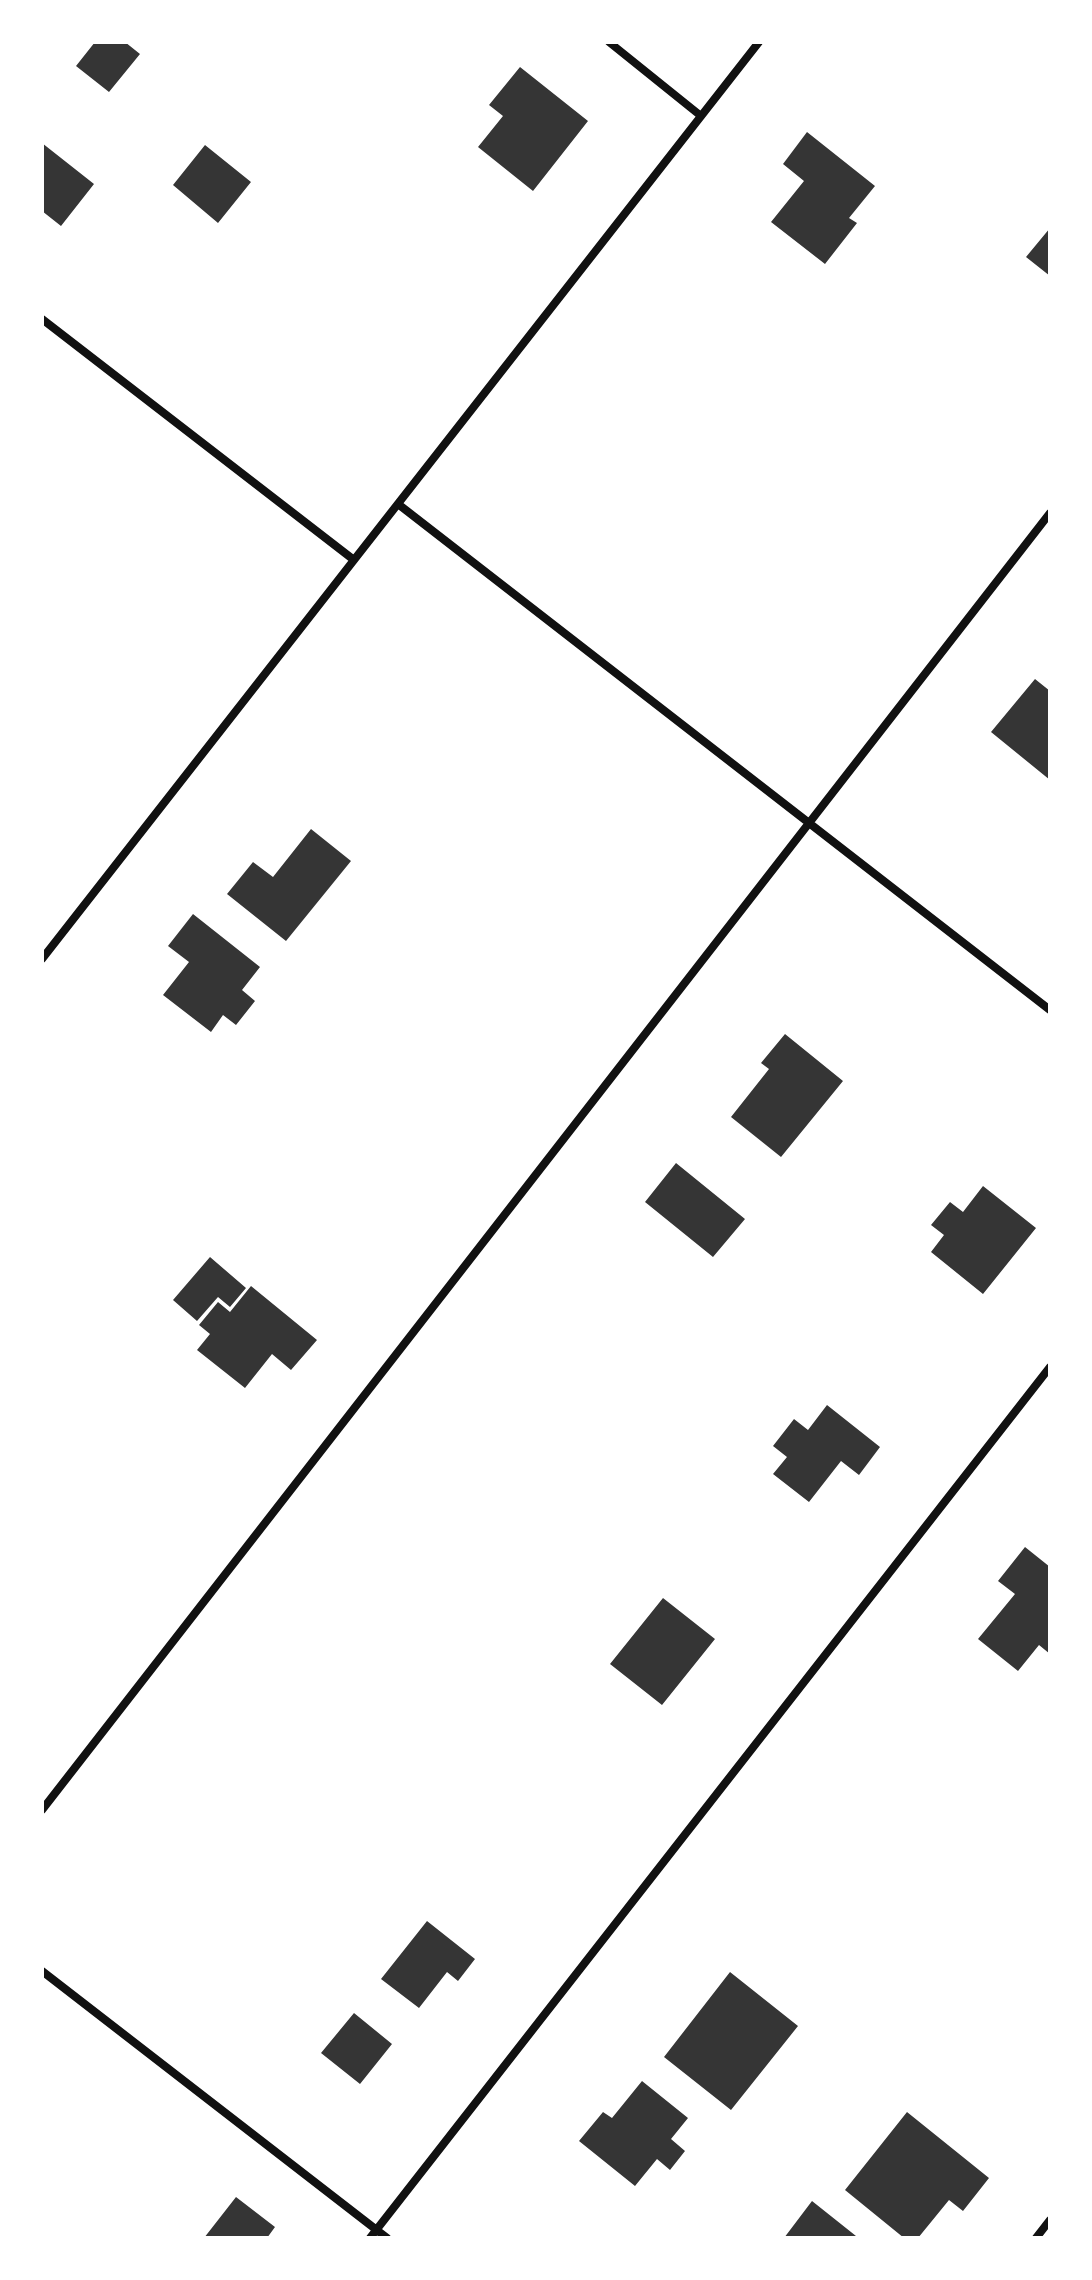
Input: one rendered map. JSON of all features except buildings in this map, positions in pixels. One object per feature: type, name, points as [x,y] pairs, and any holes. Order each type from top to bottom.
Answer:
[{"type":"street","points":[[609,42],[701,116]]},
{"type":"street","points":[[42,959],[759,42]]},
{"type":"street","points":[[42,319],[354,560]]},
{"type":"street","points":[[398,504],[1050,1010]]},
{"type":"street","points":[[42,1810],[1050,513]]},
{"type":"street","points":[[373,2234],[1050,1367]]},
{"type":"street","points":[[42,1971],[373,2234],[387,2238]]},
{"type":"street","points":[[1036,2238],[1050,2220]]}]
